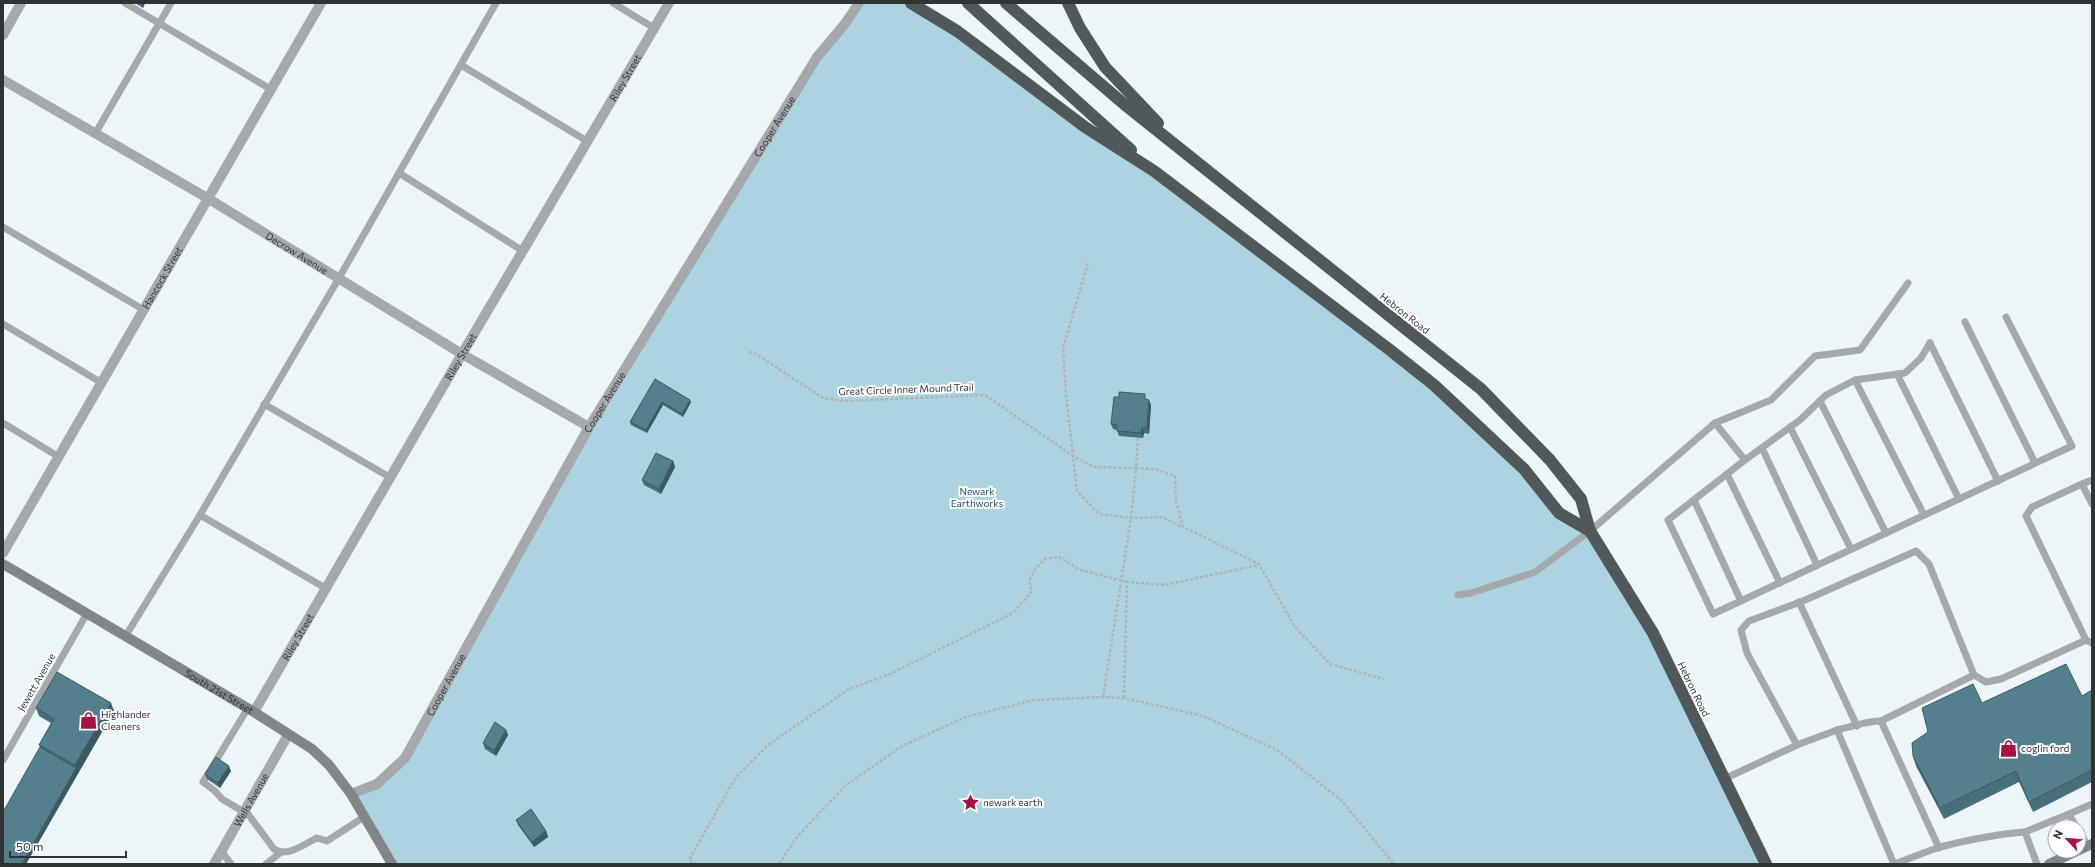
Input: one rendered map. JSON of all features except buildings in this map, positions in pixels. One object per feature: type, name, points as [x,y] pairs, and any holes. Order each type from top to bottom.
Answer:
[{"type":"highway","points":[[912,3],[957,31],[1085,127],[1154,171]]},
{"type":"highway","points":[[968,3],[1154,171]]},
{"type":"highway","points":[[1006,3],[1124,104],[1173,141]]},
{"type":"highway","points":[[1068,3],[1080,28],[1105,67],[1156,120],[1173,141]]},
{"type":"highway","name":"Hebron Road","points":[[1173,141],[1481,389],[1550,460],[1581,499],[1590,531],[1653,633],[1766,864]]},
{"type":"highway","name":"Hebron Road","points":[[1154,171],[1434,385],[1524,469],[1559,514],[1590,531]]},
{"type":"main road","name":"South 21st Street","points":[[3,564],[86,615],[251,710],[312,749],[329,765],[351,794],[392,864]]},
{"type":"main road","points":[[2049,864],[2060,859]]},
{"type":"street","points":[[3,35],[21,3]]},
{"type":"street","name":"Hancock Street","points":[[3,553],[321,3]]},
{"type":"street","name":"Riley Street","points":[[251,710],[327,589],[462,354],[669,3]]},
{"type":"street","name":"Cooper Avenue","points":[[351,794],[377,784],[405,758],[589,427],[817,57],[859,3]]},
{"type":"street","name":"Decrow Avenue","points":[[3,80],[209,199],[462,354],[589,427]]},
{"type":"street","name":"Wells Avenue","points":[[214,864],[288,735]]},
{"type":"lane","points":[[125,3],[272,90]]},
{"type":"lane","points":[[96,134],[171,3]]},
{"type":"lane","points":[[125,637],[200,515],[339,278],[496,3]]},
{"type":"lane","points":[[613,3],[654,28]]},
{"type":"lane","points":[[461,65],[587,141]]},
{"type":"lane","points":[[400,173],[523,251]]},
{"type":"lane","points":[[3,227],[144,310]]},
{"type":"lane","points":[[1458,595],[1471,593],[1534,572],[1590,531],[1715,423],[1771,400],[1814,356],[1860,350],[1908,284]]},
{"type":"lane","points":[[1998,481],[1930,343],[1921,358],[1905,373],[1855,380],[1826,395],[1790,428],[1745,460],[1668,520],[1713,614],[1851,549],[1998,481],[2072,446],[2006,317]]},
{"type":"lane","points":[[1965,322],[2035,463]]},
{"type":"lane","points":[[3,324],[102,383]]},
{"type":"lane","points":[[1897,374],[1959,499]]},
{"type":"lane","points":[[1855,380],[1924,515]]},
{"type":"lane","points":[[1820,401],[1886,533]]},
{"type":"lane","points":[[264,404],[391,478]]},
{"type":"lane","points":[[3,423],[59,457]]},
{"type":"lane","points":[[1715,423],[1745,460]]},
{"type":"lane","points":[[1790,428],[1851,549]]},
{"type":"lane","points":[[1762,448],[1818,565]]},
{"type":"lane","points":[[1728,474],[1780,583]]},
{"type":"lane","points":[[1797,745],[1747,653],[1741,630],[1748,621],[1799,602],[1916,551],[1929,564],[1974,675],[1986,682],[2001,679],[2089,641],[2026,516],[2032,507],[2092,480]]},
{"type":"lane","points":[[2082,484],[2092,504]]},
{"type":"lane","points":[[1694,500],[1740,601]]},
{"type":"lane","points":[[200,515],[327,589]]},
{"type":"lane","points":[[1799,602],[1857,726]]},
{"type":"lane","name":"Jewett Avenue","points":[[3,760],[86,615]]},
{"type":"lane","points":[[1724,778],[1797,745],[1838,730],[1857,726],[1866,721],[1881,721],[1974,675]]},
{"type":"lane","points":[[251,710],[203,782],[215,791],[222,799],[244,811],[274,849],[280,853],[286,853],[316,838],[327,841],[364,817]]},
{"type":"lane","points":[[1881,721],[1939,848]]},
{"type":"lane","points":[[1838,730],[1893,864],[1939,848],[1998,834],[2025,832],[2092,804]]},
{"type":"lane","points":[[2069,814],[2072,819]]},
{"type":"lane","points":[[2025,832],[2037,864]]},
{"type":"lane","points":[[221,851],[231,864]]},
{"type":"lane","points":[[266,864],[280,853]]},
{"type":"path","points":[[1088,263],[1063,348],[1066,394],[1077,492],[1099,514],[1131,518],[1162,517],[1259,564],[1295,627],[1330,664],[1384,679]]},
{"type":"path","name":"Great Circle Inner Mound Trail","points":[[749,352],[756,354],[823,398],[844,401],[985,395],[1073,456],[1094,467],[1154,469],[1175,476],[1176,501],[1183,527]]},
{"type":"path","points":[[1103,697],[1131,518],[1138,438]]},
{"type":"path","points":[[697,864],[689,860],[736,777],[768,745],[849,689],[890,674],[1012,613],[1032,591],[1029,581],[1035,569],[1045,559],[1059,557],[1080,570],[1121,581],[1164,584],[1259,564]]},
{"type":"path","points":[[1124,698],[1126,582]]},
{"type":"path","points":[[779,864],[797,837],[845,786],[902,746],[966,717],[1034,700],[1103,697],[1124,698],[1203,716],[1277,750],[1341,800],[1394,864]]},
{"type":"green space","name":"Newark Earthworks","points":[[859,3],[911,3],[957,31],[1434,385],[1559,513],[1590,531],[1653,633],[1766,864],[393,864],[351,794],[377,784],[405,758],[589,427],[755,156]]},
{"type":"place","name":"Highlander Cleaners","points":[[88,720]]},
{"type":"place","name":"coglin ford","points":[[2008,748]]},
{"type":"place","name":"newark earth","points":[[970,802]]}]
